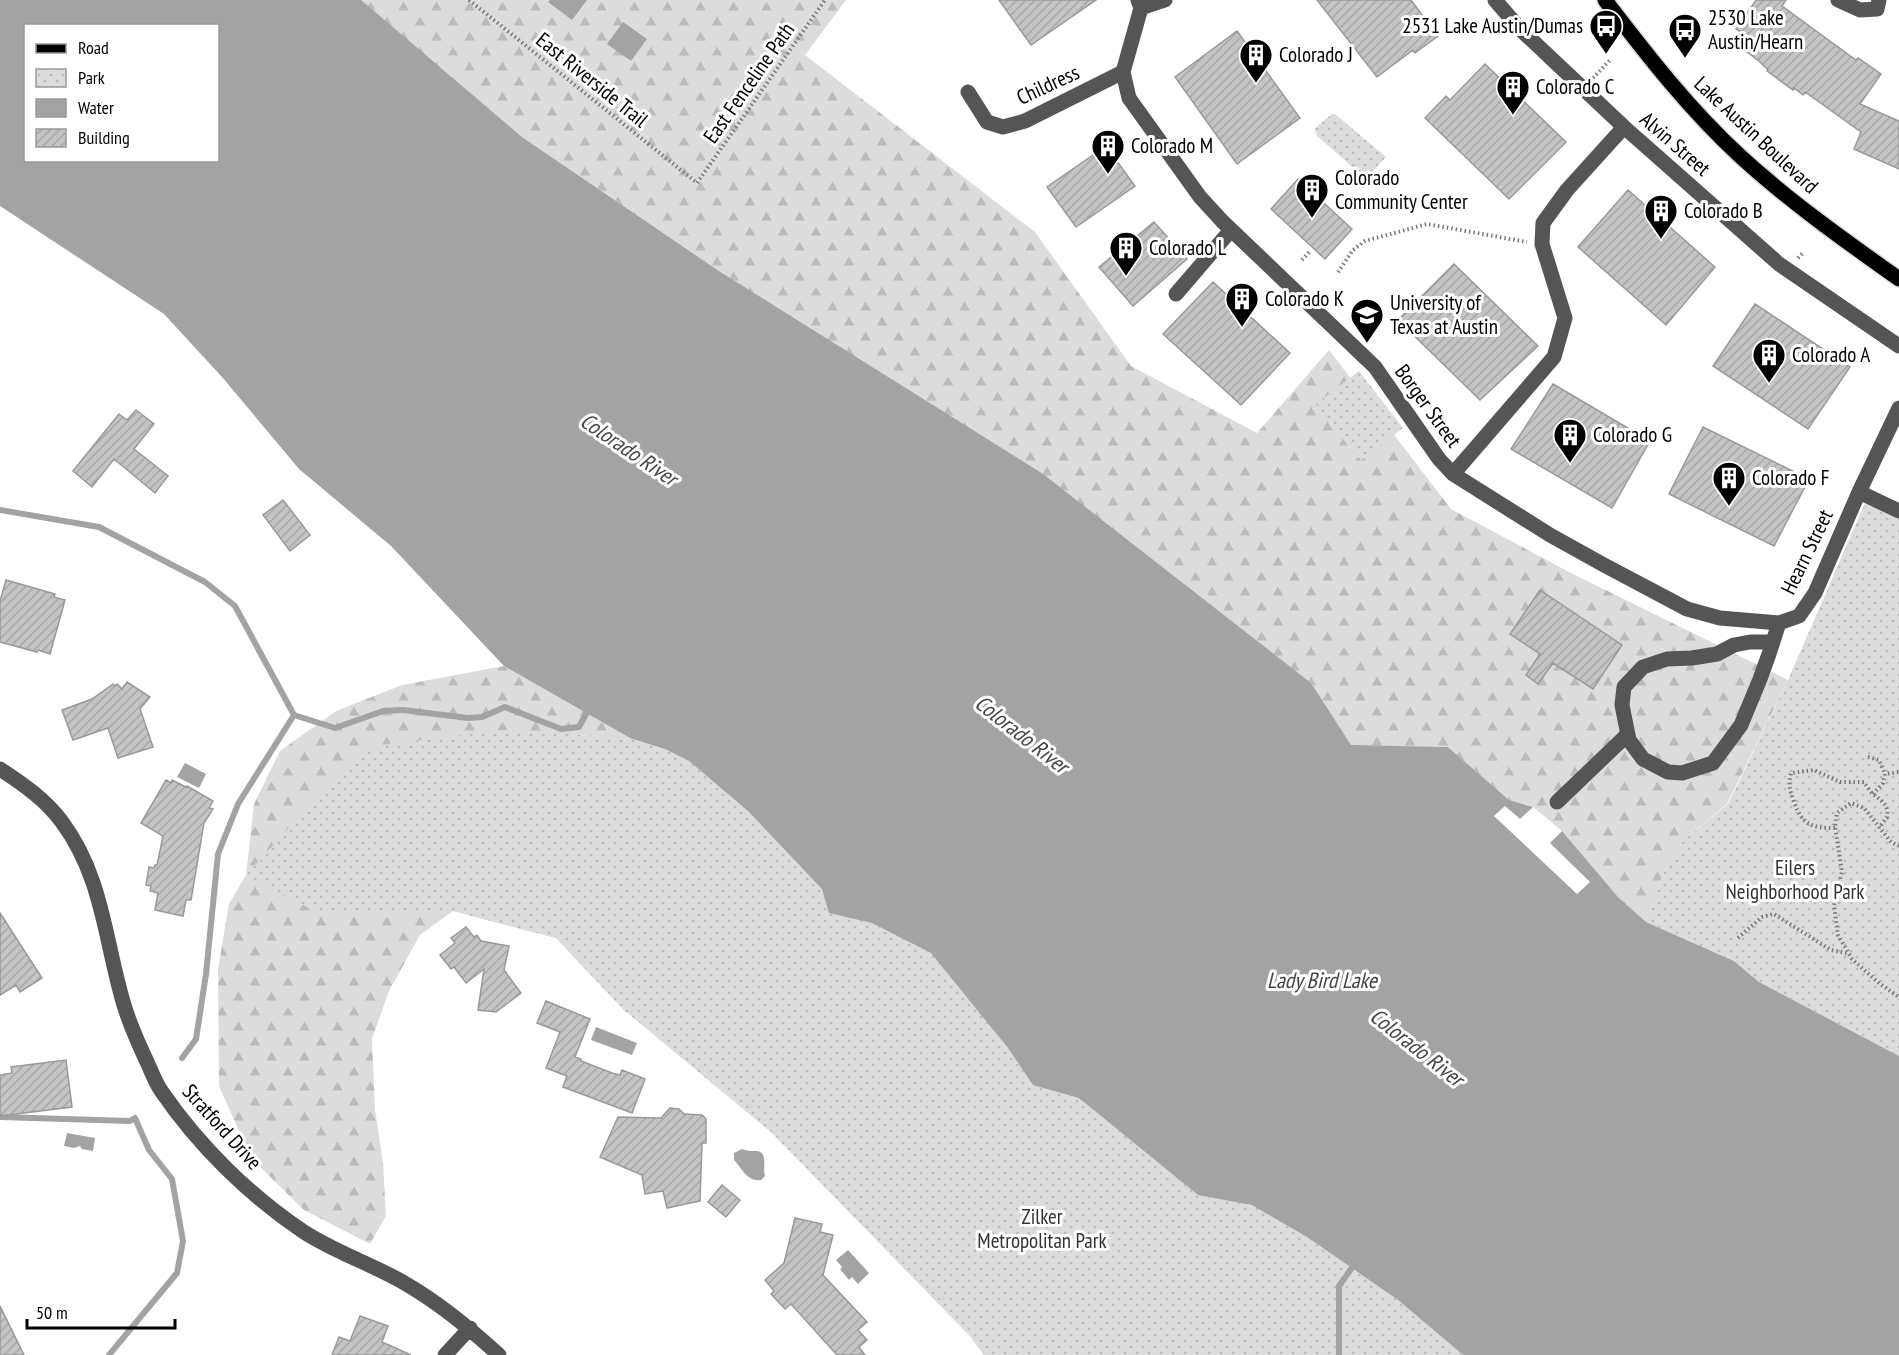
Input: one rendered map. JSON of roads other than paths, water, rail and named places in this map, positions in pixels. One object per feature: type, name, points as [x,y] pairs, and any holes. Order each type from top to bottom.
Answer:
[{"type":"main road","name":"Lake Austin Boulevard","points":[[1605,0],[1685,100],[1740,155],[1814,218],[1899,279]]},
{"type":"street","points":[[1123,72],[1140,4],[1165,0]]},
{"type":"street","name":"Alvin Street","points":[[1495,0],[1520,29],[1624,127],[1779,264],[1899,346]]},
{"type":"street","points":[[1838,0],[1860,10],[1876,9],[1880,0]]},
{"type":"street","name":"Childress","points":[[968,92],[987,122],[1003,127],[1025,121],[1123,72]]},
{"type":"street","name":"Borger Street","points":[[1123,72],[1129,98],[1200,197],[1375,367],[1439,459],[1453,474],[1550,535],[1687,609],[1720,618],[1779,623],[1799,616]]},
{"type":"street","points":[[1453,474],[1554,357],[1566,318],[1542,244],[1543,223],[1567,190],[1624,127]]},
{"type":"street","points":[[1176,294],[1232,230]]},
{"type":"street","name":"Hearn Street","points":[[1799,616],[1815,593],[1899,408]]},
{"type":"street","points":[[1859,492],[1899,512]]},
{"type":"street","points":[[1773,642],[1734,645],[1717,654],[1692,658],[1667,658],[1643,667],[1624,687],[1622,705],[1629,740],[1643,759],[1668,772],[1683,773],[1713,763],[1742,725],[1773,642],[1779,623]]},
{"type":"street","points":[[1557,802],[1628,735]]},
{"type":"street","name":"Stratford Drive","points":[[0,770],[32,791],[61,820],[76,843],[91,872],[124,1006],[140,1048],[161,1091],[191,1130],[263,1201],[303,1231],[339,1253],[399,1280],[438,1303],[499,1355]]},
{"type":"street","points":[[446,1355],[470,1328]]},
{"type":"water","name":"Lady Bird Lake","points":[[0,0],[361,0],[522,137],[722,273],[1043,474],[1311,683],[1351,745],[1448,747],[1509,800],[1533,807],[1520,819],[1505,806],[1494,816],[1577,894],[1590,882],[1550,843],[1562,831],[1618,897],[1646,922],[1734,961],[1759,982],[1899,1056],[1899,1355],[1463,1355],[1398,1300],[1307,1237],[1252,1205],[1198,1195],[1079,1098],[1033,1085],[1008,1048],[931,953],[872,923],[829,913],[822,889],[749,812],[689,761],[665,749],[630,738],[504,666],[391,546],[299,469],[222,377],[164,314],[0,206]]},
{"type":"water","points":[[550,0],[587,0],[572,20],[548,2]]},
{"type":"water","points":[[623,22],[647,39],[631,61],[607,44]]},
{"type":"water","points":[[185,763],[206,774],[199,788],[177,777]]},
{"type":"water","points":[[596,1027],[637,1043],[632,1055],[591,1040]]},
{"type":"water","points":[[67,1133],[95,1138],[93,1151],[82,1149],[80,1146],[74,1148],[64,1146]]},
{"type":"water","points":[[742,1149],[760,1152],[764,1157],[765,1176],[761,1180],[748,1177],[734,1160],[734,1153]]},
{"type":"water","points":[[848,1250],[869,1273],[858,1284],[852,1277],[849,1280],[836,1260]]},
{"type":"waterway","points":[[0,510],[99,527],[205,582],[235,606],[294,715],[335,728],[383,711],[403,710],[468,718],[482,717],[505,707],[561,729],[579,727],[589,708]]},
{"type":"waterway","points":[[182,1058],[196,1039],[206,974],[218,854],[238,804],[294,715]]},
{"type":"waterway","points":[[0,1117],[130,1121],[135,1118],[149,1150],[172,1179],[183,1241],[177,1273],[109,1355]]},
{"type":"waterway","points":[[1339,1355],[1339,1286],[1356,1262]]},
{"type":"place","name":"2531 Lake Austin/Dumas","points":[[1606,55]]},
{"type":"place","name":"2530 Lake Austin/Hearn","points":[[1685,59]]},
{"type":"place","name":"Colorado J","points":[[1256,84]]},
{"type":"place","name":"Colorado C","points":[[1513,116]]},
{"type":"place","name":"Colorado M","points":[[1108,175]]},
{"type":"place","name":"Colorado Community Center","points":[[1312,219]]},
{"type":"place","name":"Colorado B","points":[[1661,240]]},
{"type":"place","name":"Colorado L","points":[[1126,277]]},
{"type":"place","name":"Colorado K","points":[[1242,328]]},
{"type":"place","name":"University of Texas at Austin","points":[[1367,344]]},
{"type":"place","name":"Colorado A","points":[[1769,384]]},
{"type":"place","name":"Colorado G","points":[[1570,464]]},
{"type":"place","name":"Colorado F","points":[[1729,507]]},
{"type":"water label","name":"Colorado River","points":[[629,449]]},
{"type":"water label","name":"Colorado River","points":[[1022,734]]},
{"type":"water label","name":"Colorado River","points":[[1417,1047]]},
{"type":"park label","name":"Eilers Neighborhood Park","points":[[1795,880]]},
{"type":"park label","name":"Zilker Metropolitan Park","points":[[1042,1229]]}]
